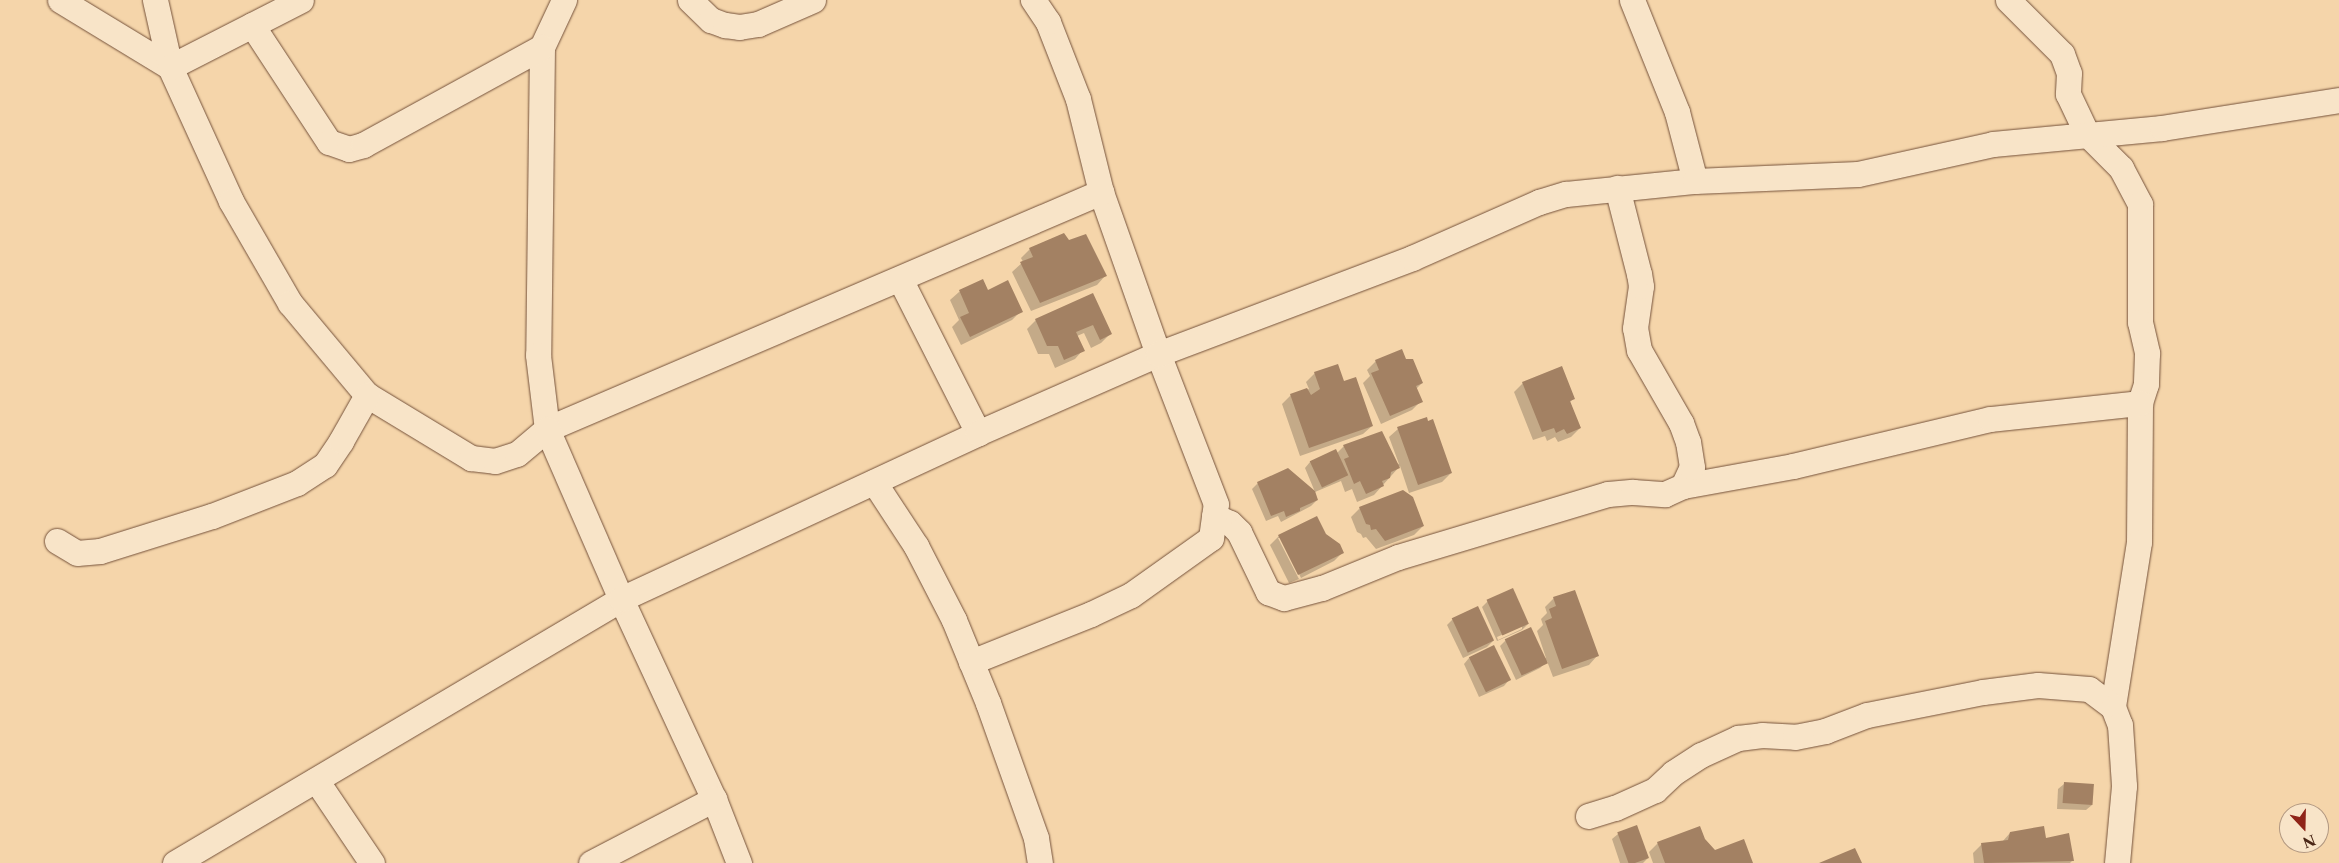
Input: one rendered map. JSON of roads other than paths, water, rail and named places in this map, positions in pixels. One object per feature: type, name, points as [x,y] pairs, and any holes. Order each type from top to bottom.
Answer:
[{"type":"street","points":[[60,0],[170,67]]},
{"type":"street","points":[[155,0],[170,67],[231,200],[290,303],[367,395],[471,458],[495,461],[517,454],[547,429],[1101,192]]},
{"type":"street","points":[[170,67],[301,0]]},
{"type":"street","points":[[564,0],[542,47],[538,355],[547,429],[621,599],[714,799],[739,863]]},
{"type":"street","points":[[690,0],[711,20],[739,27],[758,24],[813,0]]},
{"type":"street","points":[[971,662],[1091,614],[1131,595],[1211,538],[1216,504],[1158,354],[1101,192],[1078,99],[1048,22],[1034,0]]},
{"type":"street","points":[[1632,0],[1677,112],[1695,181]]},
{"type":"street","points":[[2008,0],[2062,54],[2069,73],[2068,94],[2087,134],[2121,168],[2140,204],[2140,322],[2147,353],[2146,384],[2140,403],[2139,542],[2113,707],[2120,725],[2124,786],[2117,863]]},
{"type":"street","points":[[252,25],[329,142],[349,149],[363,145],[542,47]]},
{"type":"street","points":[[175,863],[621,599],[978,434],[1158,354],[1412,258],[1539,202],[1566,194],[1695,181],[1858,174],[1993,144],[2162,128],[2339,100]]},
{"type":"street","points":[[1617,188],[1640,274],[1641,286],[1635,328],[1639,350],[1681,423],[1688,442],[1692,467],[1683,486]]},
{"type":"street","points":[[900,279],[978,434]]},
{"type":"street","points":[[57,542],[77,553],[100,551],[212,516],[297,483],[325,465],[342,441],[367,395]]},
{"type":"street","points":[[1214,516],[1230,523],[1239,532],[1268,592],[1284,598],[1322,588],[1398,558],[1608,494],[1633,492],[1665,494],[1683,486],[1793,466],[1990,419],[2140,403]]},
{"type":"street","points":[[874,482],[916,546],[954,620],[988,703],[1036,838],[1040,863]]},
{"type":"street","points":[[1588,816],[1615,808],[1655,790],[1673,773],[1701,755],[1738,738],[1762,735],[1794,737],[1825,731],[1867,715],[1983,692],[2038,685],[2089,690],[2113,707]]},
{"type":"street","points":[[316,780],[372,863]]},
{"type":"street","points":[[591,863],[714,799]]}]
